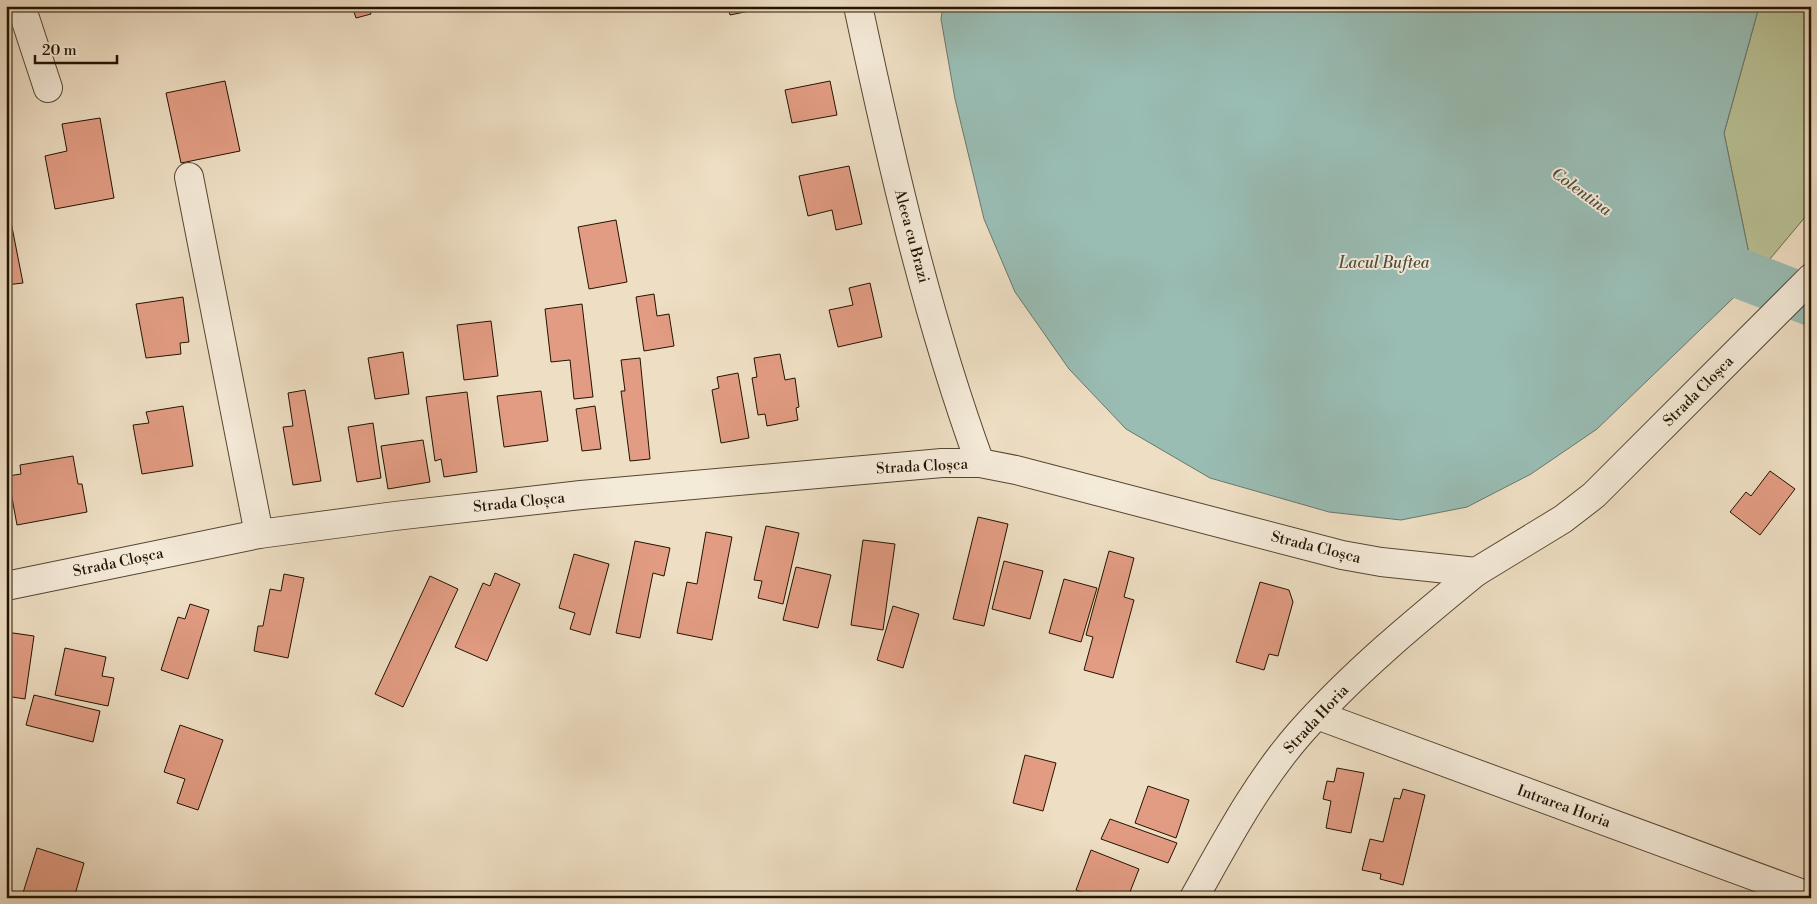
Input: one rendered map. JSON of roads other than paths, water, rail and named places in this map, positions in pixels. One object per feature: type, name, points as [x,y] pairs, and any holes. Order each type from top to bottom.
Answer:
[{"type":"street","points":[[21,6],[48,88]]},
{"type":"street","name":"Aleea cu Brazi","points":[[858,6],[885,134],[940,341],[959,405],[980,463]]},
{"type":"street","points":[[188,177],[259,534]]},
{"type":"street","name":"Strada Cloșca","points":[[6,586],[259,534],[395,516],[581,495],[942,463],[980,463],[1016,470],[1342,555],[1381,562],[1476,572],[1563,519],[1594,495],[1811,278]]},
{"type":"street","name":"Strada Horia","points":[[1194,898],[1239,817],[1274,766],[1299,734],[1409,627],[1476,572]]},
{"type":"street","name":"Intrarea Horia","points":[[1317,715],[1811,896]]},
{"type":"water","name":"Lacul Buftea","points":[[943,6],[1761,6],[1757,14],[1724,133],[1754,278],[1597,429],[1531,474],[1467,507],[1401,520],[1329,512],[1210,478],[1126,429],[1069,369],[1015,292],[984,219],[955,99],[941,19]]},
{"type":"waterway","name":"Colentina","points":[[1689,254],[1811,301]]}]
